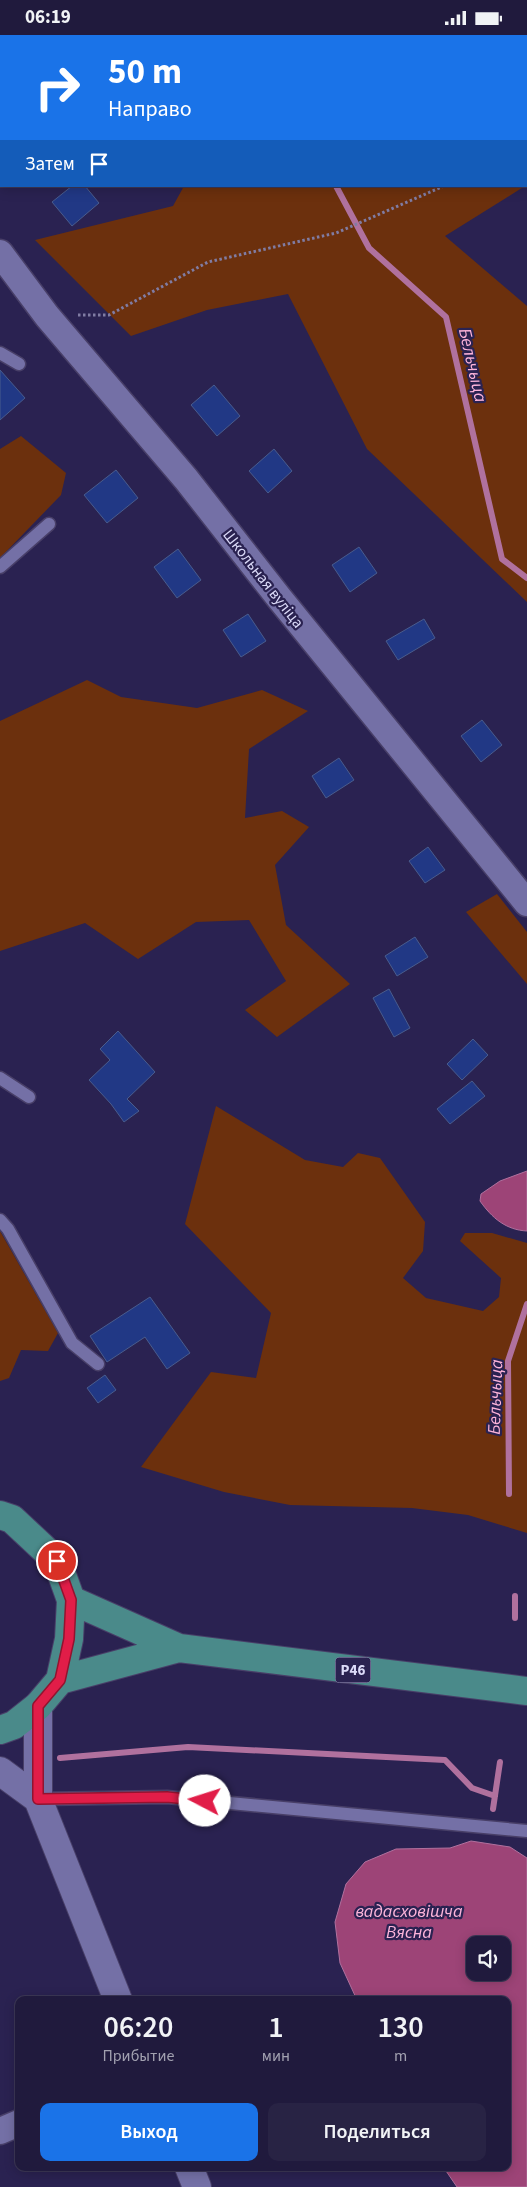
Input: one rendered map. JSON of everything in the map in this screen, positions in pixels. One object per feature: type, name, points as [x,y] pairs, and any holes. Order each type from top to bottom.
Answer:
[{"type":"main road","points":[[0,1515],[12,1519],[57,1561],[71,1600],[69,1639],[60,1680],[38,1706],[14,1725],[0,1730]]},
{"type":"main road","name":"Р46","points":[[71,1600],[179,1648],[527,1691]]},
{"type":"main road","name":"Р46","points":[[60,1680],[179,1648]]},
{"type":"main road","points":[[38,1706],[38,1799],[116,1996]]},
{"type":"main road","points":[[0,1771],[38,1799]]},
{"type":"main road","points":[[191,2171],[197,2187]]},
{"type":"street","name":"Школьная вуліца","points":[[0,253],[47,316],[186,479],[280,599],[527,903]]},
{"type":"street","points":[[0,2131],[15,2125]]},
{"type":"lane","points":[[0,353],[19,364]]},
{"type":"lane","points":[[0,567],[49,524]]},
{"type":"lane","points":[[0,1079],[29,1097]]},
{"type":"lane","points":[[0,1220],[8,1229],[72,1343],[98,1365]]},
{"type":"lane","points":[[38,1799],[167,1797],[527,1831]]},
{"type":"path","points":[[47,316],[109,315],[208,262],[336,233],[442,187]]},
{"type":"shaded area","points":[[183,187],[523,187],[445,236],[527,306],[527,602],[367,449],[288,294],[207,310],[131,336],[35,240],[173,206]]},
{"type":"shaded area","points":[[21,436],[66,473],[61,495],[0,558],[0,449]]},
{"type":"shaded area","points":[[87,680],[121,697],[197,708],[262,690],[308,711],[249,749],[245,818],[282,811],[309,827],[275,865],[286,925],[350,984],[277,1037],[245,1010],[286,981],[249,920],[196,922],[138,959],[85,923],[0,951],[0,721]]},
{"type":"shaded area","points":[[497,894],[527,932],[527,984],[466,912]]},
{"type":"shaded area","points":[[216,1106],[305,1160],[343,1167],[358,1153],[380,1158],[425,1222],[423,1251],[403,1278],[426,1298],[483,1311],[499,1297],[501,1278],[460,1241],[465,1233],[492,1233],[527,1243],[527,1533],[468,1515],[412,1508],[290,1505],[224,1492],[141,1467],[211,1372],[256,1378],[271,1313],[185,1224]]},
{"type":"shaded area","points":[[0,1231],[58,1333],[48,1351],[21,1350],[9,1378],[0,1381]]},
{"type":"water","points":[[527,1171],[527,1231],[506,1226],[489,1213],[480,1201],[481,1194],[500,1181]]},
{"type":"water","name":"вадасховішча Вясна","points":[[471,1841],[510,1847],[527,1858],[527,2187],[457,2187],[446,2171],[511,2171],[511,1996],[355,1996],[340,1963],[335,1922],[346,1884],[365,1862],[396,1849],[450,1848]]},
{"type":"building","points":[[71,187],[86,187],[99,203],[72,226],[52,202]]},
{"type":"building","points":[[0,370],[25,398],[0,420]]},
{"type":"building","points":[[214,385],[240,416],[217,436],[191,405]]},
{"type":"building","points":[[274,449],[292,471],[268,493],[249,471]]},
{"type":"building","points":[[116,470],[138,498],[107,523],[84,495]]},
{"type":"building","points":[[359,547],[377,573],[350,592],[332,565]]},
{"type":"building","points":[[178,549],[201,580],[177,598],[154,567]]},
{"type":"building","points":[[248,614],[266,641],[241,657],[223,630]]},
{"type":"building","points":[[424,619],[435,638],[398,660],[386,641]]},
{"type":"building","points":[[482,720],[502,745],[481,762],[461,736]]},
{"type":"building","points":[[339,758],[354,780],[326,798],[312,776]]},
{"type":"building","points":[[428,847],[445,870],[425,883],[409,861]]},
{"type":"building","points":[[415,937],[428,957],[397,976],[385,956]]},
{"type":"building","points":[[389,989],[410,1028],[394,1037],[373,998]]},
{"type":"building","points":[[118,1031],[155,1072],[127,1099],[139,1111],[124,1122],[111,1104],[89,1080],[110,1060],[100,1049]]},
{"type":"building","points":[[473,1039],[488,1055],[462,1080],[447,1064]]},
{"type":"building","points":[[472,1081],[485,1096],[450,1124],[437,1109]]},
{"type":"building","points":[[150,1297],[190,1353],[167,1369],[145,1337],[107,1362],[90,1336]]},
{"type":"building","points":[[105,1375],[116,1390],[98,1403],[87,1388]]},
{"type":"waterway","name":"Бельчыца","points":[[337,187],[369,248],[446,317],[502,559],[527,578]]},
{"type":"waterway","name":"Бельчыца","points":[[509,1494],[508,1361],[527,1304]]},
{"type":"waterway","name":"Бельчыца","points":[[515,1596],[515,1618]]},
{"type":"waterway","points":[[60,1758],[188,1747],[445,1760],[472,1788],[495,1796]]},
{"type":"waterway","name":"Бельчыца","points":[[493,1809],[500,1762]]},
{"type":"route","points":[[57,1561],[71,1600],[69,1639],[60,1680],[38,1706],[38,1799],[167,1797],[205,1801]]}]
